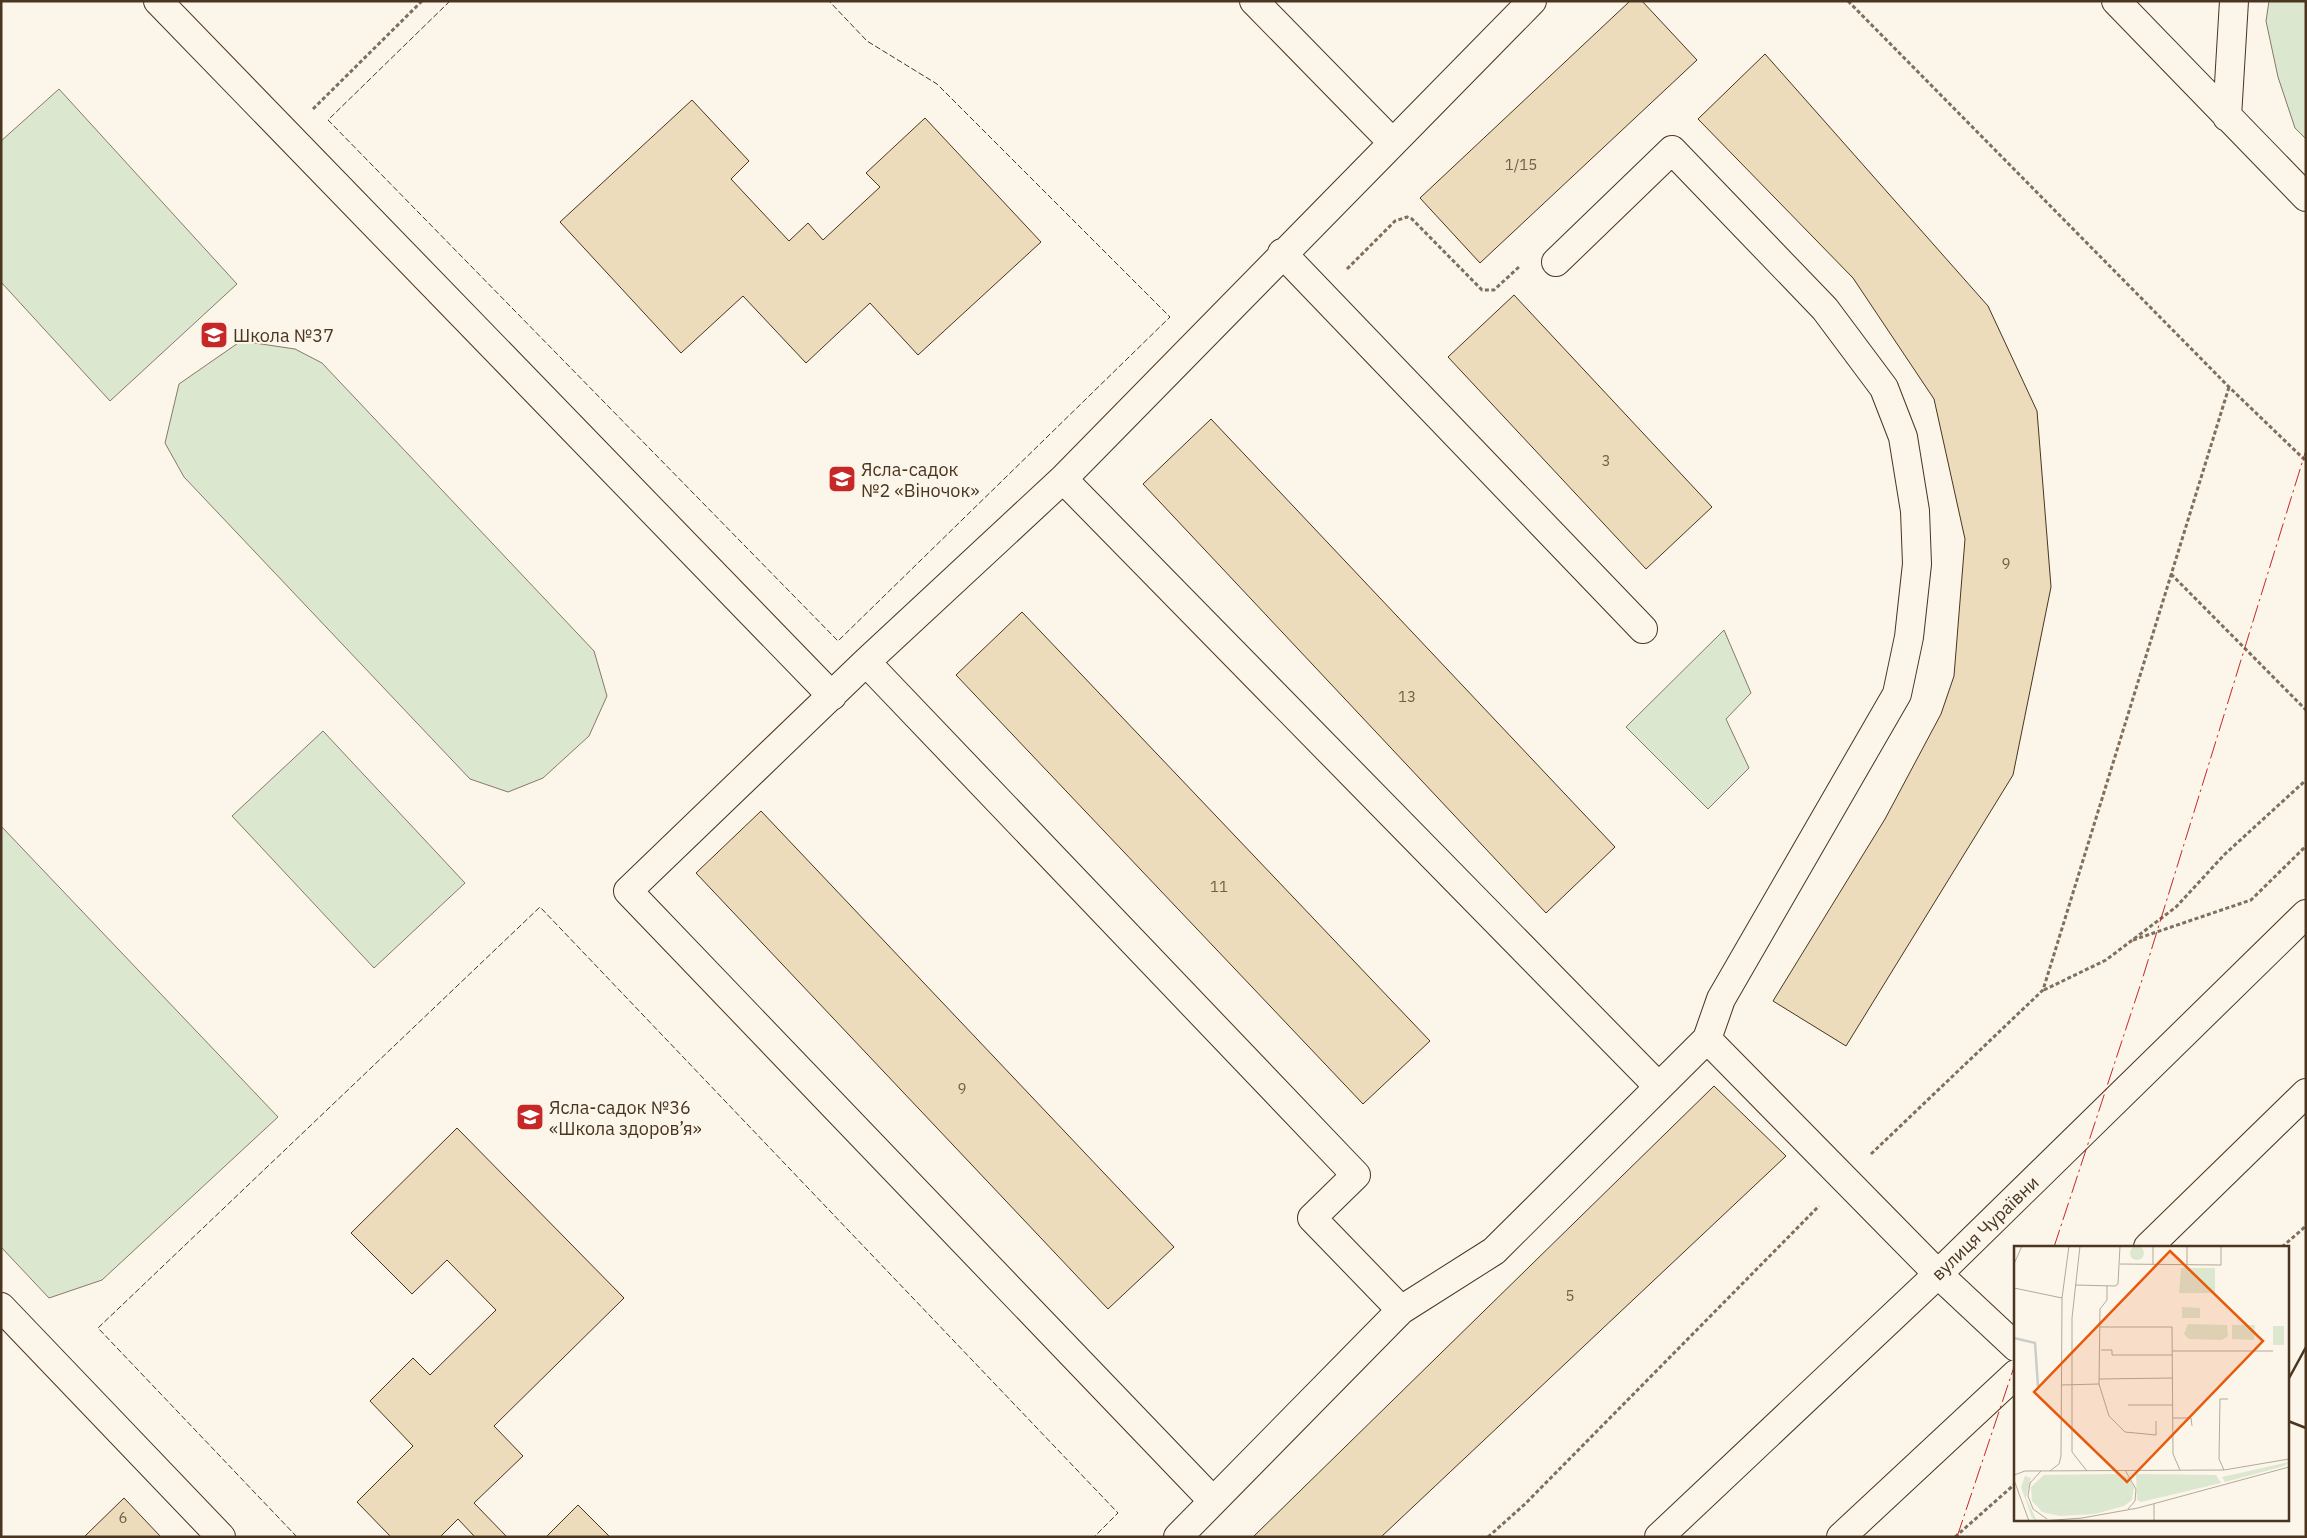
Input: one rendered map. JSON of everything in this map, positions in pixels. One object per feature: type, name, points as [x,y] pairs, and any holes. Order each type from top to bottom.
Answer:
[{"type":"street","points":[[158,1],[832,696]]},
{"type":"street","points":[[1254,1],[1392,142]]},
{"type":"street","points":[[1212,1500],[628,891],[866,662],[1063,479],[1282,253],[1532,1]]},
{"type":"street","points":[[2116,1],[2306,197]]},
{"type":"street","points":[[2227,117],[2234,1]]},
{"type":"street","points":[[1178,1537],[1212,1500],[1401,1310],[1494,1251],[1707,1039],[1721,999],[1897,694],[1909,637],[1917,564],[1914,511],[1903,436],[1884,388],[1825,309],[1672,150],[1556,262]]},
{"type":"street","points":[[1282,253],[1642,629]]},
{"type":"street","points":[[1063,479],[1658,1086]]},
{"type":"street","points":[[866,662],[1356,1176],[1312,1218],[1401,1310]]},
{"type":"street","name":"вулиця Чураївни","points":[[1659,1537],[1938,1274],[2306,914]]},
{"type":"street","points":[[1707,1039],[1938,1274],[2014,1345]]},
{"type":"street","points":[[2149,1246],[2306,1093]]},
{"type":"street","points":[[1,1307],[221,1537]]},
{"type":"street","points":[[1841,1537],[2014,1376]]},
{"type":"path","points":[[288,134],[422,1]]},
{"type":"path","points":[[1848,1],[2229,387],[2306,460]]},
{"type":"path","points":[[1322,294],[1395,221],[1404,217],[1412,219],[1478,287],[1486,291],[1498,287],[1541,246],[1556,262]]},
{"type":"path","points":[[2043,990],[2229,387]]},
{"type":"path","points":[[2171,574],[2306,710]]},
{"type":"path","points":[[1488,1537],[1525,1504],[1845,1179],[2043,990],[2106,960],[2176,907],[2225,854],[2306,780]]},
{"type":"path","points":[[2130,941],[2251,900],[2306,846]]},
{"type":"path","points":[[2283,1246],[2306,1226]]},
{"type":"path","points":[[1955,1537],[2014,1485]]},
{"type":"green space","points":[[2269,1],[2306,1],[2306,139],[2295,128],[2278,77],[2266,21]]},
{"type":"green space","points":[[59,89],[237,284],[110,401],[1,282],[1,141]]},
{"type":"green space","points":[[241,341],[295,349],[322,363],[594,651],[607,696],[589,736],[543,778],[508,792],[470,779],[184,477],[165,443],[179,384]]},
{"type":"green space","points":[[1724,630],[1751,693],[1726,719],[1749,768],[1708,809],[1626,727]]},
{"type":"green space","points":[[323,731],[465,883],[374,968],[232,816]]},
{"type":"green space","points":[[1,826],[278,1117],[102,1280],[49,1298],[1,1247]]},
{"type":"building","points":[[1630,1],[1642,1],[1697,60],[1480,263],[1420,198]]},
{"type":"building","points":[[1765,54],[1988,306],[2037,411],[2051,587],[2013,775],[1846,1046],[1773,1001],[1885,819],[1941,714],[1954,676],[1965,539],[1934,399],[1853,278],[1698,119]]},
{"type":"building","points":[[692,100],[749,161],[731,179],[789,241],[808,223],[823,240],[880,187],[866,173],[925,118],[1041,242],[918,355],[870,303],[806,363],[743,296],[681,353],[560,222]]},
{"type":"building","points":[[1514,295],[1712,507],[1646,569],[1448,357]]},
{"type":"building","points":[[1211,419],[1615,847],[1546,913],[1143,484]]},
{"type":"building","points":[[1022,612],[1430,1041],[1363,1104],[956,675]]},
{"type":"building","points":[[761,811],[1174,1247],[1108,1309],[696,873]]},
{"type":"building","points":[[1714,1086],[1786,1156],[1381,1537],[1253,1537]]},
{"type":"building","points":[[457,1128],[624,1298],[494,1426],[523,1456],[474,1503],[507,1537],[475,1537],[458,1519],[440,1537],[391,1537],[357,1502],[413,1446],[370,1401],[413,1358],[430,1375],[496,1310],[447,1260],[412,1294],[351,1233]]},
{"type":"building","points":[[124,1498],[161,1537],[84,1537]]},
{"type":"building","points":[[578,1505],[610,1537],[546,1537]]},
{"type":"fence","points":[[450,1],[328,120],[838,641],[1170,317],[937,84],[867,41],[829,1]]},
{"type":"fence","points":[[297,1537],[98,1328],[540,907],[1118,1513],[1094,1537]]},
{"type":"wall","points":[[2290,1376],[2306,1347]]},
{"type":"wall","points":[[2290,1422],[2306,1428]]},
{"type":"power","points":[[2054,1246],[2142,980],[2306,450]]},
{"type":"power","points":[[1957,1537],[2014,1367]]},
{"type":"place","name":"Школа №37","points":[[214,335]]},
{"type":"place","name":"Ясла-садок №2 «Віночок»","points":[[842,479]]},
{"type":"place","name":"Ясла-садок №36 «Школа здоров’я»","points":[[530,1117]]}]
